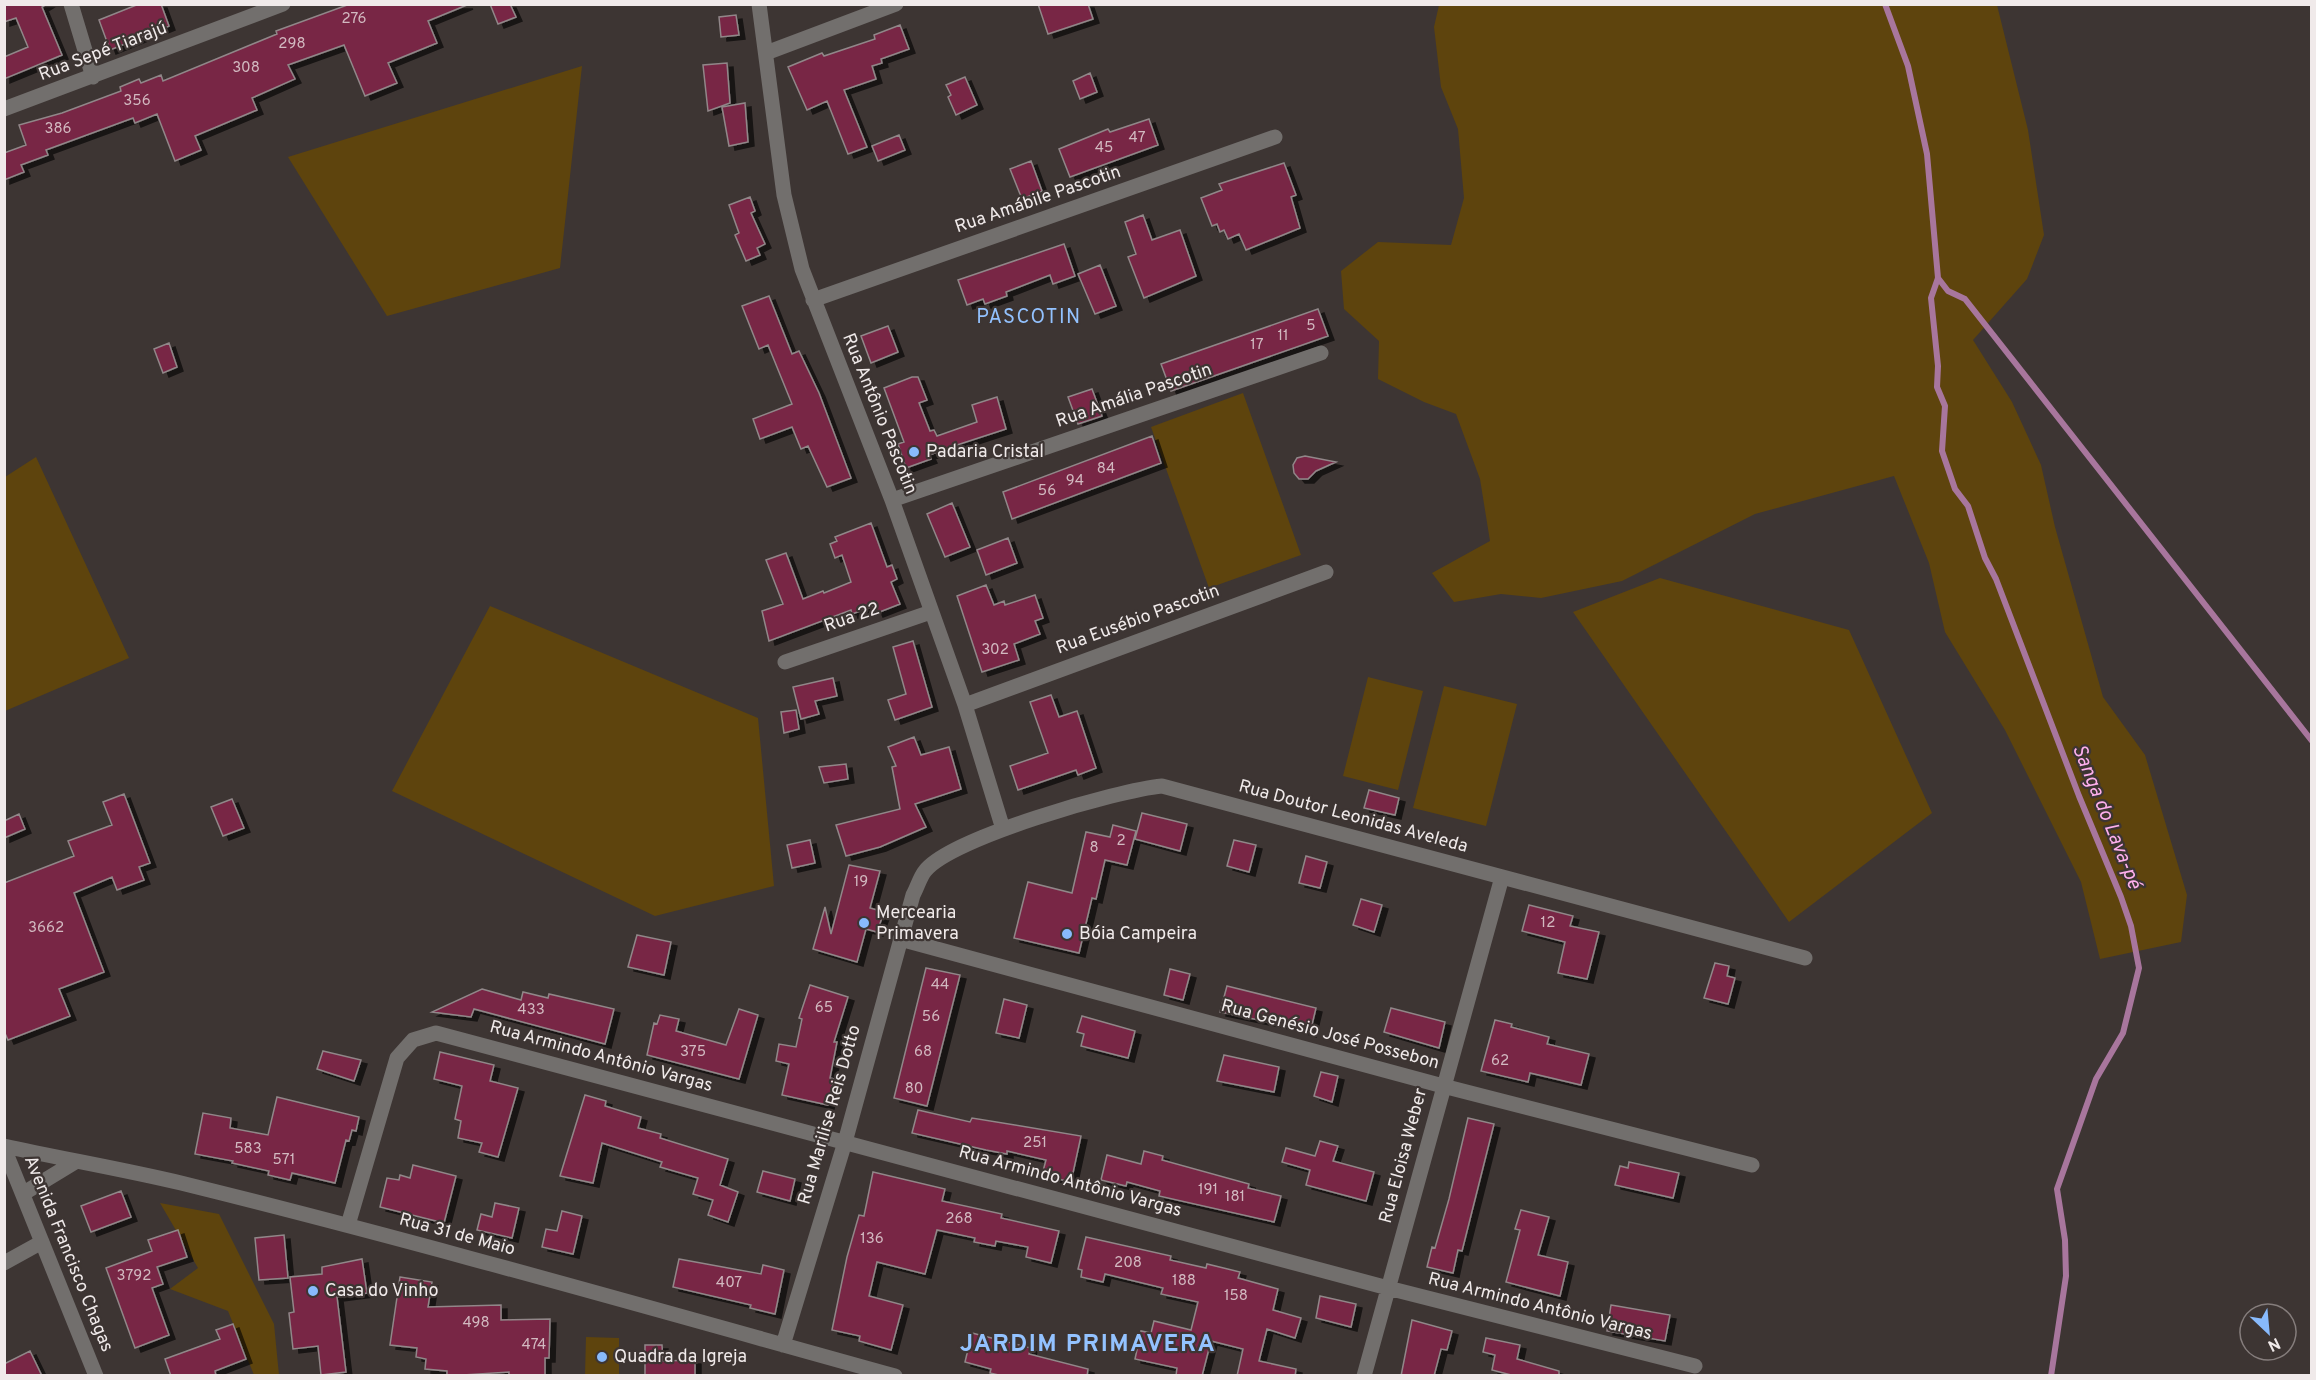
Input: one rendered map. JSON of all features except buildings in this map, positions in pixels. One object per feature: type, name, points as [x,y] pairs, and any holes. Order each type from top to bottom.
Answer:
[{"type":"street","points":[[71,4],[93,77]]},
{"type":"street","name":"Rua Sepé Tiarajú","points":[[4,109],[283,4]]},
{"type":"street","name":"Rua Antônio Pascotin","points":[[759,4],[784,195],[802,269],[892,500],[965,705],[1003,829]]},
{"type":"street","points":[[766,53],[896,4]]},
{"type":"street","name":"Rua Amábile Pascotin","points":[[813,300],[1275,137]]},
{"type":"street","name":"Rua Amália Pascotin","points":[[892,500],[1321,353]]},
{"type":"street","name":"Rua Eusébio Pascotin","points":[[965,705],[1326,572]]},
{"type":"street","name":"Rua 22","points":[[786,662],[932,612]]},
{"type":"street","name":"Rua Doutor Leonidas Aveleda","points":[[913,896],[926,870],[946,855],[1003,829],[1136,789],[1162,786],[1805,958]]},
{"type":"street","name":"Rua Eloisa Weber","points":[[1364,1376],[1502,877]]},
{"type":"street","name":"Rua Marilise Reis Dotto","points":[[783,1345],[845,1142],[913,896]]},
{"type":"street","name":"Rua Genésio José Possebon","points":[[900,939],[1443,1086],[1752,1166]]},
{"type":"street","name":"Rua Armindo Antônio Vargas","points":[[348,1225],[397,1058],[413,1040],[436,1033],[1388,1288],[1695,1366]]},
{"type":"street","name":"Rua 31 de Maio","points":[[4,1147],[124,1170],[348,1225],[895,1376]]},
{"type":"street","name":"Avenida Francisco Chagas","points":[[4,1147],[96,1376]]},
{"type":"street","points":[[24,1193],[75,1162]]},
{"type":"street","points":[[4,1263],[42,1242]]},
{"type":"shaded area","points":[[1439,5],[1997,5],[2028,130],[2044,235],[2027,279],[1973,340],[2012,402],[2041,465],[2055,527],[2103,697],[2145,755],[2187,895],[2181,942],[2100,959],[2081,882],[2005,730],[1945,632],[1929,563],[1894,476],[1755,514],[1622,581],[1541,598],[1501,594],[1454,602],[1432,573],[1490,541],[1480,479],[1456,414],[1424,402],[1378,379],[1379,341],[1344,309],[1341,271],[1378,242],[1451,245],[1464,198],[1458,129],[1441,87],[1434,27]]},
{"type":"shaded area","points":[[582,66],[560,268],[387,316],[288,157]]},
{"type":"shaded area","points":[[1243,393],[1301,555],[1209,588],[1151,427]]},
{"type":"shaded area","points":[[36,457],[129,658],[5,711],[5,477]]},
{"type":"shaded area","points":[[1660,578],[1849,630],[1932,813],[1789,922],[1573,612]]},
{"type":"shaded area","points":[[490,606],[758,718],[774,886],[655,916],[392,791]]},
{"type":"shaded area","points":[[1368,677],[1423,691],[1398,790],[1343,776]]},
{"type":"shaded area","points":[[1444,686],[1517,704],[1486,826],[1413,808]]},
{"type":"shaded area","points":[[160,1203],[219,1214],[274,1324],[279,1375],[254,1375],[228,1311],[170,1289],[198,1268]]},
{"type":"shaded area","name":"Quadra da Igreja","points":[[586,1337],[619,1338],[619,1375],[585,1375]]},
{"type":"waterway","name":"Sanga do Lava-pé","points":[[1885,4],[1908,66],[1927,154],[1938,278],[1931,298],[1938,366],[1937,387],[1945,406],[1942,451],[1955,489],[1968,506],[1985,558],[1996,579],[2079,796],[2121,897],[2131,926],[2139,968],[2123,1033],[2096,1079],[2057,1189],[2065,1240],[2066,1276],[2051,1376]]},
{"type":"waterway","name":"Sanga do Lava-pé","points":[[1938,278],[1948,291],[1965,299],[2312,741]]},
{"type":"place","name":"Padaria Cristal","points":[[914,452]]},
{"type":"place","name":"Mercearia Primavera","points":[[864,923]]},
{"type":"place","name":"Bóia Campeira","points":[[1067,934]]},
{"type":"place","name":"Casa do Vinho","points":[[313,1291]]},
{"type":"place","name":"Quadra da Igreja","points":[[602,1357]]},
{"type":"district","name":"PASCOTIN","points":[[1029,318]]},
{"type":"district","name":"JARDIM PRIMAVERA","points":[[1088,1345]]}]
